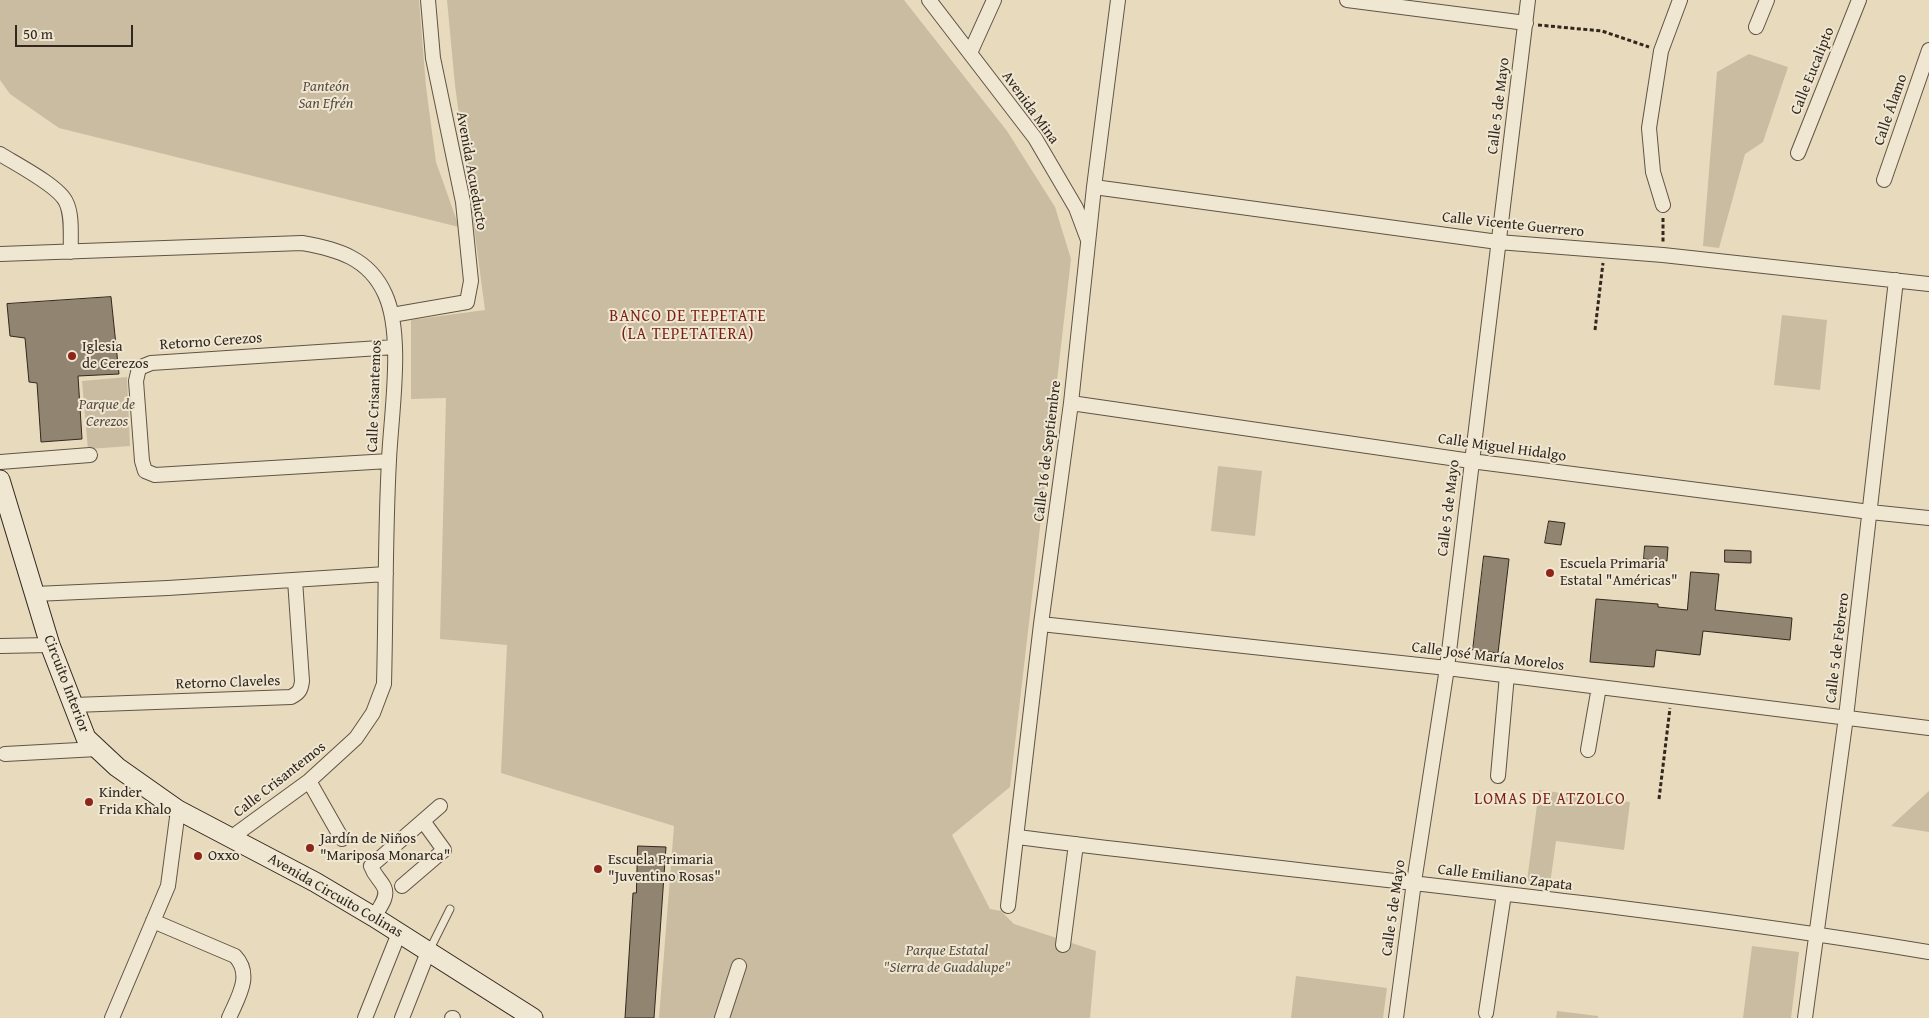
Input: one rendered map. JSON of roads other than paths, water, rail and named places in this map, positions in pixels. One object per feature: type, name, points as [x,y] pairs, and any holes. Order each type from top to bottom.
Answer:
[{"type":"main road","name":"Circuito Interior","points":[[0,480],[50,645],[86,738],[116,767],[178,810]]},
{"type":"main road","name":"Avenida Circuito Colinas","points":[[178,810],[232,837],[374,917],[533,1018]]},
{"type":"street","name":"Avenida Acueducto","points":[[392,314],[467,302],[471,281],[463,202],[432,58],[428,0]]},
{"type":"street","name":"Avenida Mina","points":[[929,0],[1034,138],[1076,208],[1089,244]]},
{"type":"street","points":[[970,53],[994,0]]},
{"type":"street","name":"Calle 16 de Septiembre","points":[[1008,906],[1071,402],[1094,187],[1118,0]]},
{"type":"street","points":[[1347,0],[1419,5],[1526,23]]},
{"type":"street","name":"Calle 5 de Mayo","points":[[1396,1018],[1414,882],[1447,668],[1528,0]]},
{"type":"street","points":[[1663,205],[1653,172],[1649,128],[1661,51],[1680,0]]},
{"type":"street","points":[[1756,27],[1767,0]]},
{"type":"street","name":"Calle Eucalipto","points":[[1798,153],[1859,0]]},
{"type":"street","name":"Calle Álamo","points":[[1884,180],[1929,50]]},
{"type":"street","points":[[0,154],[58,190],[66,201],[69,214],[71,252]]},
{"type":"street","name":"Calle Vicente Guerrero","points":[[1094,187],[1498,242],[1663,255],[1929,284]]},
{"type":"street","name":"Calle Crisantemos","points":[[0,254],[302,243],[348,254],[371,273],[385,293],[392,314],[395,347],[388,461],[384,684],[373,712],[356,738],[309,781],[232,837]]},
{"type":"street","name":"Calle 5 de Febrero","points":[[1805,1018],[1846,717],[1896,280]]},
{"type":"street","name":"Retorno Cerezos","points":[[388,461],[154,475],[145,471],[142,461],[136,381],[139,368],[150,362],[395,347]]},
{"type":"street","name":"Calle Miguel Hidalgo","points":[[1071,402],[1471,461],[1929,518]]},
{"type":"street","points":[[0,462],[90,455]]},
{"type":"street","points":[[35,594],[168,588],[386,574]]},
{"type":"street","name":"Retorno Claveles","points":[[74,705],[291,697],[297,694],[301,689],[302,681],[294,580]]},
{"type":"street","name":"Calle José María Morelos","points":[[1042,624],[1508,675],[1929,728]]},
{"type":"street","points":[[0,646],[50,645]]},
{"type":"street","points":[[1498,776],[1508,675]]},
{"type":"street","points":[[1588,750],[1599,687]]},
{"type":"street","points":[[5,754],[97,748]]},
{"type":"street","points":[[309,781],[342,839]]},
{"type":"street","points":[[374,917],[385,897],[385,887],[374,876],[371,866],[440,806]]},
{"type":"street","points":[[112,1018],[168,886],[176,837],[178,810]]},
{"type":"street","points":[[402,886],[444,850],[422,821]]},
{"type":"street","name":"Calle Emiliano Zapata","points":[[1018,837],[1414,882],[1817,934],[1929,952]]},
{"type":"street","points":[[1063,945],[1076,844]]},
{"type":"street","points":[[1486,1013],[1504,894]]},
{"type":"street","points":[[153,921],[235,956],[242,963],[245,974],[243,984],[229,1018]]},
{"type":"street","points":[[365,1018],[399,933]]},
{"type":"street","points":[[402,1018],[428,952]]},
{"type":"street","points":[[722,1018],[739,966]]},
{"type":"lane","points":[[428,952],[450,909]]},
{"type":"place","name":"Iglesia de Cerezos","points":[[72,356]]},
{"type":"place","name":"Escuela Primaria Estatal \"Américas\"","points":[[1550,573]]},
{"type":"place","name":"Kinder Frida Khalo","points":[[89,802]]},
{"type":"place","name":"Jardín de Niños \"Mariposa Monarca\"","points":[[310,848]]},
{"type":"place","name":"Oxxo","points":[[198,856]]},
{"type":"place","name":"Escuela Primaria \"Juventino Rosas\"","points":[[598,869]]},
{"type":"district","name":"BANCO DE TEPETATE (LA TEPETATERA)","points":[[688,326]]},
{"type":"district","name":"LOMAS DE ATZOLCO","points":[[1550,800]]},
{"type":"park label","name":"Panteón San Efrén","points":[[326,96]]},
{"type":"park label","name":"Parque de Cerezos","points":[[107,414]]},
{"type":"park label","name":"Parque Estatal \"Sierra de Guadalupe\"","points":[[947,960]]}]
